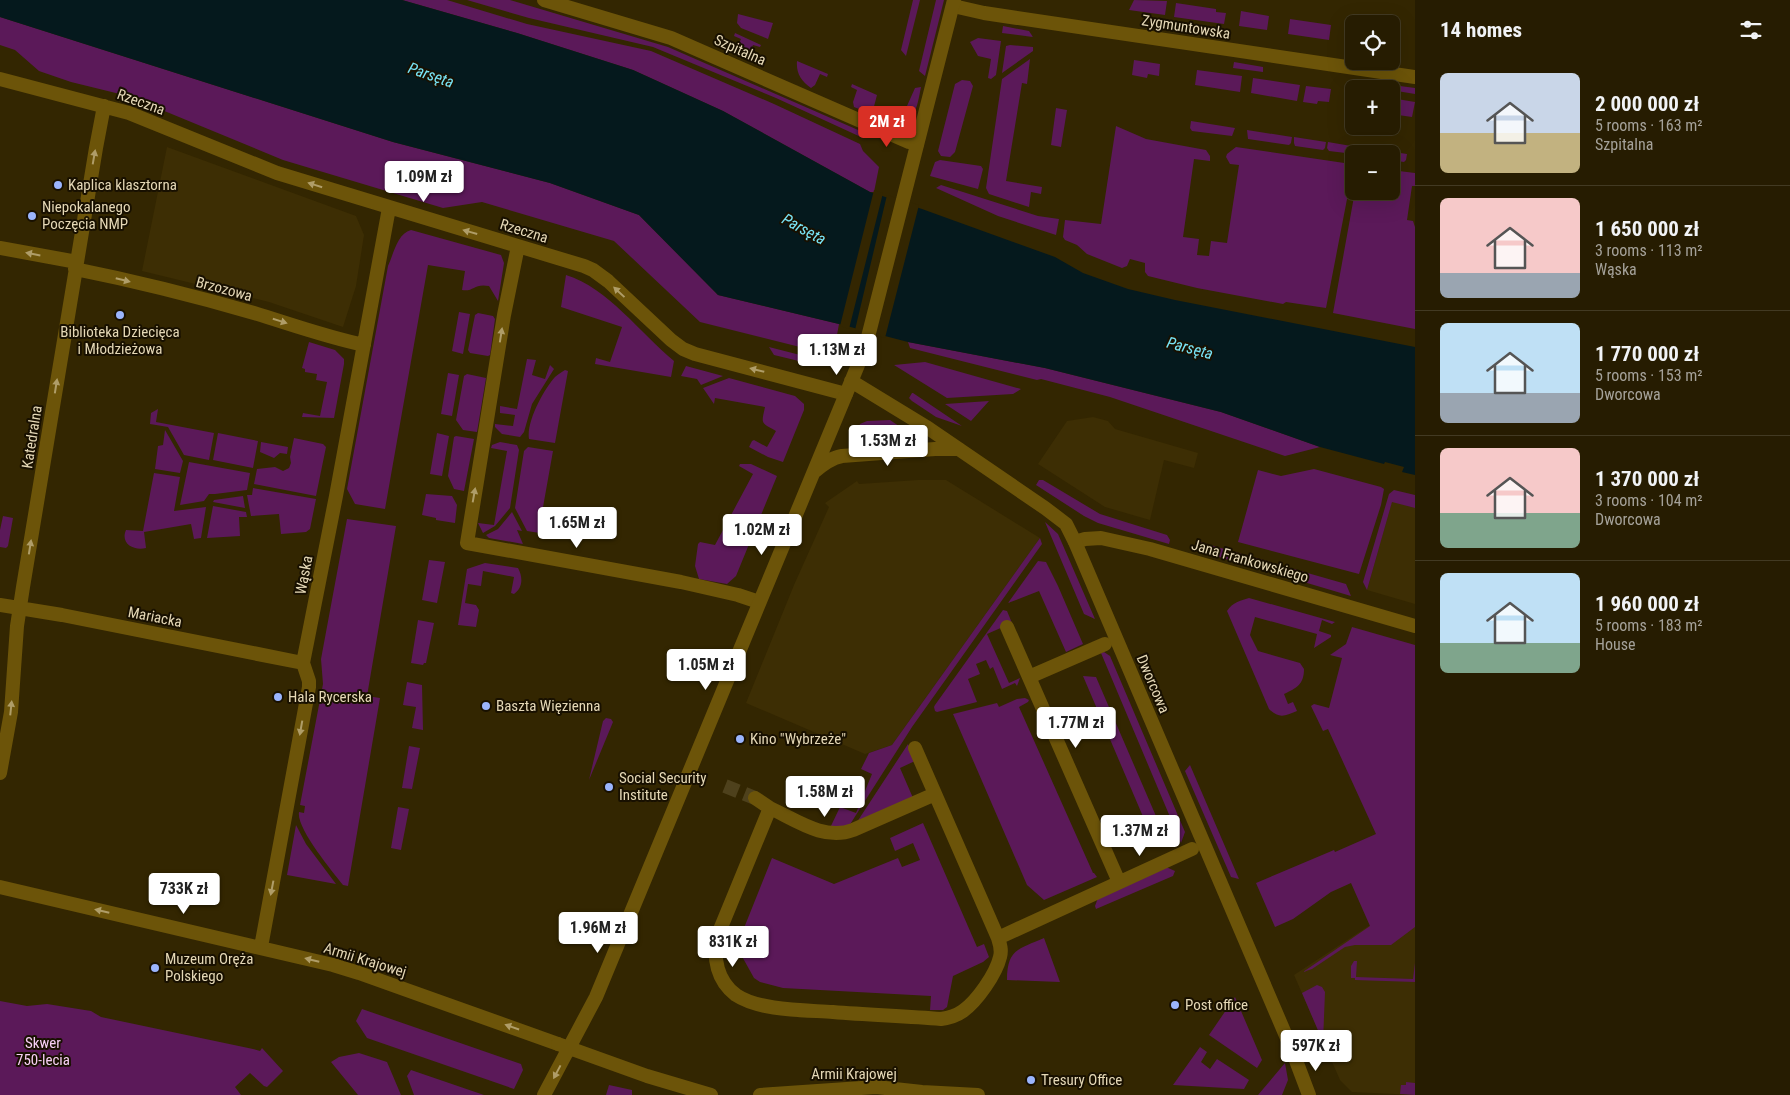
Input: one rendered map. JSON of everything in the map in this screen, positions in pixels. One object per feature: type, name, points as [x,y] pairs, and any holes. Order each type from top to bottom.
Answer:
[{"type":"street","name":"Szpitalna","points":[[544,0],[670,38],[908,142],[917,144]]},
{"type":"street","points":[[544,1095],[564,1046],[596,997],[868,337],[954,3]]},
{"type":"street","name":"Zygmuntowska","points":[[954,3],[984,13],[1415,77]]},
{"type":"street","name":"Rzeczna","points":[[0,79],[129,113],[277,173],[593,270],[608,281],[671,340],[691,353],[846,394]]},
{"type":"street","name":"Katedralna","points":[[0,773],[11,712],[20,608],[104,106]]},
{"type":"street","name":"Wąska","points":[[261,947],[309,688],[309,681],[303,663],[390,208]]},
{"type":"street","points":[[518,246],[504,314],[467,543],[682,582],[759,602]]},
{"type":"street","name":"Brzozowa","points":[[0,248],[253,313],[338,340],[364,345]]},
{"type":"street","name":"Dworcowa","points":[[851,381],[959,449],[1066,524],[1292,1050],[1309,1095]]},
{"type":"street","points":[[812,474],[824,463],[842,456],[959,449]]},
{"type":"street","name":"Jana Frankowskiego","points":[[1075,542],[1101,538],[1150,549],[1415,626]]},
{"type":"street","name":"Mariacka","points":[[0,605],[303,663]]},
{"type":"street","points":[[1007,627],[1119,882]]},
{"type":"street","points":[[1029,677],[1105,644]]},
{"type":"street","points":[[770,808],[717,936],[715,959],[724,983],[735,994],[746,1000],[784,1009],[940,1019],[952,1017],[962,1012],[972,1003],[988,981],[1000,957],[1001,947],[915,748]]},
{"type":"street","points":[[755,798],[770,808],[820,832],[840,834],[935,794]]},
{"type":"street","points":[[998,938],[1192,849]]},
{"type":"street","name":"Armii Krajowej","points":[[0,887],[261,947],[359,973],[647,1076],[711,1095]]},
{"type":"street","name":"Armii Krajowej","points":[[760,1095],[809,1090],[876,1087],[978,1095]]},
{"type":"shaded area","points":[[167,147],[356,216],[364,235],[356,286],[343,327],[269,302],[142,271]]},
{"type":"shaded area","points":[[1093,417],[1108,421],[1115,429],[1198,453],[1194,468],[1164,460],[1150,520],[1105,507],[1038,464],[1067,421]]},
{"type":"shaded area","points":[[946,480],[1040,538],[892,745],[865,754],[746,703],[794,585],[829,507],[825,503],[857,481],[859,484]]},
{"type":"shaded area","points":[[1392,501],[1415,508],[1415,604],[1367,590]]},
{"type":"shaded area","points":[[1370,925],[1415,927],[1415,1095],[1352,1092],[1340,1080],[1294,975]]},
{"type":"green space","points":[[402,0],[447,0],[527,24],[651,51],[774,104],[860,144],[863,151],[879,167],[874,192],[870,192],[723,111],[633,70],[517,33]]},
{"type":"green space","points":[[467,0],[510,0],[668,47],[865,133],[863,138],[776,98],[653,47],[529,18]]},
{"type":"green space","points":[[913,0],[920,0],[906,56],[901,50]]},
{"type":"green space","points":[[936,0],[944,0],[925,76],[919,71]]},
{"type":"green space","points":[[1134,0],[1167,1],[1165,15],[1129,10]]},
{"type":"green space","points":[[1176,3],[1216,9],[1216,12],[1226,13],[1224,24],[1174,17]]},
{"type":"green space","points":[[1241,11],[1269,16],[1267,30],[1239,26]]},
{"type":"green space","points":[[738,14],[773,23],[768,39],[741,28],[737,23]]},
{"type":"green space","points":[[0,17],[393,142],[550,183],[639,215],[718,295],[839,324],[836,340],[828,349],[816,351],[700,322],[614,241],[482,202],[443,208],[283,160],[128,96],[71,82],[39,71],[15,50],[0,45]]},
{"type":"green space","points":[[1290,19],[1331,25],[1329,40],[1288,34]]},
{"type":"green space","points":[[1003,26],[1029,31],[1033,37],[1002,33]]},
{"type":"green space","points":[[735,33],[761,45],[760,47],[753,45],[747,60],[734,54],[741,39],[734,36]]},
{"type":"green space","points":[[978,38],[1001,41],[996,75],[991,79],[988,78],[991,59],[978,56],[970,42]]},
{"type":"green space","points":[[1006,46],[1033,47],[1033,51],[1002,73]]},
{"type":"green space","points":[[1030,59],[1027,84],[1022,83],[1006,181],[1042,187],[1041,194],[1031,192],[1029,207],[989,194],[986,188],[1002,79]]},
{"type":"green space","points":[[1134,60],[1160,64],[1159,76],[1148,74],[1147,78],[1132,75]]},
{"type":"green space","points":[[797,61],[828,74],[827,77],[820,74],[815,85],[811,88],[804,83],[800,76],[797,69]]},
{"type":"green space","points":[[1234,62],[1263,67],[1263,72],[1233,68]]},
{"type":"green space","points":[[1197,70],[1242,76],[1240,92],[1195,85]]},
{"type":"green space","points":[[1253,78],[1300,85],[1297,101],[1251,93]]},
{"type":"green space","points":[[962,80],[970,81],[973,86],[955,152],[950,157],[941,156],[938,151],[955,84]]},
{"type":"green space","points":[[852,84],[877,95],[872,114],[854,107],[853,102],[857,90],[851,87]]},
{"type":"green space","points":[[1306,86],[1331,89],[1329,102],[1318,101],[1317,104],[1303,102]]},
{"type":"green space","points":[[1400,86],[1415,88],[1415,94],[1400,92]]},
{"type":"green space","points":[[921,87],[917,106],[912,115],[902,121],[894,122],[907,106],[915,88]]},
{"type":"green space","points":[[1400,100],[1415,102],[1412,117],[1400,115]]},
{"type":"green space","points":[[1056,108],[1067,110],[1061,147],[1051,145]]},
{"type":"green space","points":[[1191,121],[1235,128],[1232,136],[1192,131],[1190,128]]},
{"type":"green space","points":[[1116,126],[1146,139],[1206,150],[1210,156],[1210,161],[1194,159],[1183,237],[1199,239],[1197,255],[1209,256],[1211,241],[1227,243],[1239,165],[1230,164],[1226,157],[1236,147],[1345,163],[1345,200],[1347,200],[1326,308],[1286,302],[1283,304],[1197,288],[1148,276],[1145,272],[1145,263],[1130,259],[1127,266],[1122,268],[1087,254],[1077,245],[1065,240],[1063,237],[1065,220],[1101,224]]},
{"type":"green space","points":[[1247,130],[1292,137],[1291,143],[1289,145],[1248,139]]},
{"type":"green space","points":[[1294,137],[1326,142],[1325,148],[1323,150],[1295,146]]},
{"type":"green space","points":[[1328,142],[1345,145],[1345,153],[1329,151],[1327,148]]},
{"type":"green space","points":[[1400,153],[1407,154],[1404,162],[1400,161]]},
{"type":"green space","points":[[940,160],[981,166],[983,169],[978,189],[930,176],[935,162]]},
{"type":"green space","points":[[1400,171],[1415,173],[1415,186],[1412,186],[1407,220],[1413,221],[1415,227],[1415,329],[1333,313],[1353,200],[1400,200]]},
{"type":"green space","points":[[941,185],[1038,216],[1059,219],[1056,235],[998,216],[936,188]]},
{"type":"green space","points":[[411,230],[501,255],[504,263],[498,301],[489,286],[484,285],[469,290],[462,290],[465,271],[428,265],[385,509],[355,504],[347,489],[388,266],[402,235]]},
{"type":"green space","points":[[566,275],[581,281],[610,301],[674,361],[671,377],[595,364],[596,358],[610,362],[622,327],[561,307]]},
{"type":"green space","points":[[459,312],[470,314],[463,354],[452,351]]},
{"type":"green space","points":[[478,313],[493,316],[495,319],[490,355],[488,356],[470,353],[468,350],[475,315]]},
{"type":"green space","points":[[309,342],[335,350],[344,359],[334,418],[302,417],[303,413],[320,416],[327,382],[316,380],[317,374],[305,372],[305,369],[302,368]]},
{"type":"green space","points":[[908,342],[1045,368],[1221,412],[1320,447],[1285,456],[1110,397],[910,348]]},
{"type":"green space","points":[[769,347],[804,356],[803,362],[774,355]]},
{"type":"green space","points":[[527,359],[536,360],[532,375],[545,379],[550,365],[554,369],[532,404],[524,432],[520,437],[502,434],[495,427],[495,424],[513,426],[515,415],[500,413],[500,406],[517,409]]},
{"type":"green space","points":[[925,362],[1021,389],[1013,394],[947,398],[894,365]]},
{"type":"green space","points":[[686,366],[723,376],[701,385],[697,379],[681,376]]},
{"type":"green space","points":[[565,370],[568,371],[555,443],[529,439],[530,424],[541,397],[555,377]]},
{"type":"green space","points":[[448,373],[459,375],[452,416],[441,414]]},
{"type":"green space","points":[[467,374],[486,378],[477,432],[463,430],[456,420],[464,376]]},
{"type":"green space","points":[[729,378],[795,396],[804,404],[804,410],[783,462],[749,447],[754,440],[767,447],[776,431],[763,422],[765,407],[715,398],[714,404],[703,388]]},
{"type":"green space","points":[[912,393],[962,426],[936,417],[909,398]]},
{"type":"green space","points":[[989,401],[971,421],[945,404]]},
{"type":"green space","points":[[158,409],[156,422],[214,433],[209,460],[184,455],[168,427],[150,424],[151,413]]},
{"type":"green space","points":[[890,420],[918,439],[918,444],[855,448],[853,441],[860,424],[867,421]]},
{"type":"green space","points":[[165,430],[183,461],[180,473],[155,469],[158,446],[163,445]]},
{"type":"green space","points":[[218,433],[258,441],[253,468],[213,460]]},
{"type":"green space","points":[[437,433],[449,436],[442,476],[430,474]]},
{"type":"green space","points":[[454,437],[474,439],[464,491],[454,489],[448,476]]},
{"type":"green space","points":[[294,438],[323,444],[326,447],[316,496],[254,484],[257,469],[275,467],[283,471],[289,468]]},
{"type":"green space","points":[[261,442],[288,447],[287,454],[280,453],[274,458],[260,452]]},
{"type":"green space","points":[[500,442],[517,445],[519,450],[510,508],[495,526],[483,533],[478,523],[494,525],[507,451],[491,448],[492,445]]},
{"type":"green space","points":[[528,447],[553,451],[540,524],[546,534],[527,531],[515,508],[524,451]]},
{"type":"green space","points":[[189,462],[250,473],[247,490],[209,494],[204,501],[180,505]]},
{"type":"green space","points":[[740,464],[751,464],[777,476],[736,576],[727,584],[699,579],[695,566],[698,544],[700,542],[715,545],[753,474],[739,466]]},
{"type":"green space","points":[[1314,469],[1384,489],[1381,505],[1359,574],[1238,542],[1258,470],[1281,476]]},
{"type":"green space","points":[[154,473],[180,477],[174,511],[206,507],[201,538],[194,539],[191,524],[144,532],[146,548],[133,547],[127,543],[125,539],[126,530],[143,531]]},
{"type":"green space","points":[[1039,480],[1043,480],[1100,514],[1167,535],[1170,540],[1169,544],[1098,523],[1036,485]]},
{"type":"green space","points":[[253,488],[316,499],[310,529],[306,532],[281,534],[279,514],[251,516],[247,495],[252,495]]},
{"type":"green space","points":[[1394,490],[1415,495],[1415,508],[1392,502],[1367,590],[1363,582],[1389,494]]},
{"type":"green space","points":[[426,494],[452,496],[457,505],[455,523],[436,520],[436,518],[422,515]]},
{"type":"green space","points":[[243,496],[245,508],[213,502],[214,500]]},
{"type":"green space","points":[[213,506],[246,512],[247,517],[239,517],[240,536],[207,538]]},
{"type":"green space","points":[[512,512],[522,531],[517,530],[523,544],[489,538],[486,535],[498,529]]},
{"type":"green space","points":[[3,516],[13,518],[6,548],[0,547],[0,530]]},
{"type":"green space","points":[[347,519],[396,526],[367,696],[380,698],[348,886],[343,885],[316,849],[303,828],[299,812],[304,813],[305,806],[300,805],[323,684],[321,659]]},
{"type":"green space","points":[[1045,522],[1058,534],[1095,619],[1084,614]]},
{"type":"green space","points":[[1040,538],[1042,544],[912,727],[849,826],[830,828],[840,807],[856,813],[872,774],[861,769],[869,753],[892,745]]},
{"type":"green space","points":[[1200,542],[1346,584],[1351,596],[1192,549]]},
{"type":"green space","points":[[429,560],[445,562],[437,603],[422,600]]},
{"type":"green space","points":[[1038,561],[1046,562],[1083,644],[1066,652],[1039,591],[1008,603]]},
{"type":"green space","points":[[485,563],[518,568],[521,575],[521,586],[517,592],[511,593],[514,577],[483,571],[481,586],[468,584],[465,603],[476,605],[479,610],[476,627],[458,625],[467,569]]},
{"type":"green space","points":[[1249,598],[1335,622],[1332,624],[1322,620],[1319,631],[1331,635],[1331,637],[1314,648],[1317,634],[1255,617],[1250,635],[1258,651],[1300,663],[1304,669],[1303,678],[1299,685],[1284,694],[1288,704],[1293,702],[1297,711],[1282,716],[1269,709],[1227,611],[1234,604]]},
{"type":"green space","points":[[1003,610],[1007,611],[1012,623],[987,634],[1009,683],[1020,678],[1017,686],[1015,683],[1002,689],[993,667],[990,669],[986,660],[976,664],[980,674],[968,679],[977,702],[935,711],[935,705]]},
{"type":"green space","points":[[418,620],[434,623],[426,663],[423,665],[411,663]]},
{"type":"green space","points":[[1352,627],[1415,645],[1415,927],[1391,945],[1355,945],[1345,947],[1312,969],[1303,972],[1370,926],[1351,883],[1331,892],[1293,919],[1275,927],[1256,883],[1376,834],[1328,729],[1323,731],[1311,706],[1314,704],[1329,708],[1342,658],[1330,655],[1346,644]]},
{"type":"green space","points":[[1104,652],[1110,656],[1185,832],[1181,843],[1101,653]]},
{"type":"green space","points":[[1083,676],[1096,677],[1165,837],[1156,847]]},
{"type":"green space","points":[[407,682],[422,685],[423,730],[412,728],[416,707],[403,705]]},
{"type":"green space","points":[[1025,698],[1029,700],[1028,702],[1019,707],[1093,873],[1097,877],[1044,900],[1027,885],[953,714],[997,703],[999,707],[1017,699]]},
{"type":"green space","points":[[606,718],[611,719],[613,722],[589,780],[603,721]]},
{"type":"green space","points":[[908,744],[915,761],[900,768],[913,798],[857,822]]},
{"type":"green space","points":[[409,746],[420,748],[412,789],[402,788]]},
{"type":"green space","points":[[1190,765],[1239,879],[1231,877],[1185,771]]},
{"type":"green space","points":[[398,807],[409,809],[401,850],[391,848]]},
{"type":"green space","points":[[923,823],[977,947],[984,944],[989,957],[983,962],[953,976],[947,1007],[943,1010],[930,1010],[931,996],[783,988],[760,982],[754,978],[739,951],[740,938],[772,858],[834,884],[898,858],[902,867],[920,860],[913,843],[895,851],[890,838]]},
{"type":"green space","points":[[296,825],[306,844],[336,884],[287,875]]},
{"type":"green space","points":[[1166,867],[1175,871],[1173,876],[1096,909],[1095,906],[1098,898]]},
{"type":"green space","points":[[1044,938],[1060,982],[1007,980],[1009,962],[1012,956],[1021,948]]},
{"type":"green space","points":[[1354,961],[1357,961],[1356,977],[1413,979],[1415,963],[1415,982],[1355,980],[1355,978],[1351,978],[1351,966]]},
{"type":"green space","points":[[1317,985],[1322,987],[1325,992],[1323,1042],[1302,993]]},
{"type":"green space","points":[[1235,997],[1262,1060],[1257,1068],[1209,1035]]},
{"type":"green space","name":"Skwer 750-lecia","points":[[0,1001],[27,1006],[47,1004],[91,1011],[101,1017],[260,1051],[262,1048],[283,1071],[267,1087],[250,1073],[235,1087],[241,1095],[0,1095]]},
{"type":"green space","points":[[362,1009],[521,1064],[523,1070],[514,1089],[367,1038],[356,1021]]},
{"type":"green space","points":[[1200,1047],[1207,1052],[1201,1062],[1210,1069],[1217,1059],[1249,1080],[1244,1089],[1173,1085]]},
{"type":"green space","points":[[359,1053],[387,1062],[401,1095],[358,1095],[331,1062],[339,1057]]},
{"type":"green space","points":[[1285,1063],[1288,1080],[1282,1095],[1258,1095]]},
{"type":"green space","points":[[411,1070],[484,1095],[414,1095],[407,1076]]},
{"type":"green space","points":[[1406,1082],[1415,1083],[1415,1095],[1400,1094],[1401,1085],[1406,1085]]},
{"type":"green space","points":[[609,1085],[632,1090],[632,1095],[606,1095]]},
{"type":"water","name":"Parsęta","points":[[0,0],[402,0],[517,33],[633,70],[723,111],[870,192],[1055,257],[1083,273],[1128,289],[1415,347],[1415,475],[1402,472],[1404,467],[1385,462],[1384,464],[1320,447],[1221,412],[1045,368],[908,342],[718,295],[639,215],[550,183],[393,142],[0,17]]},
{"type":"pier","points":[[874,190],[883,193],[849,329],[840,326]]},
{"type":"pier","points":[[887,195],[919,205],[885,338],[855,330]]},
{"type":"tunnel","points":[[725,786],[755,798]]},
{"type":"place","name":"Kaplica klasztorna","points":[[58,185]]},
{"type":"place","name":"Niepokalanego Poczęcia NMP","points":[[32,216]]},
{"type":"place","name":"Biblioteka Dziecięca i Młodzieżowa","points":[[120,315]]},
{"type":"place","name":"Hala Rycerska","points":[[278,697]]},
{"type":"place","name":"Baszta Więzienna","points":[[486,706]]},
{"type":"place","name":"Kino \"Wybrzeże\"","points":[[740,739]]},
{"type":"place","name":"Social Security Institute","points":[[609,787]]},
{"type":"place","name":"Muzeum Oręża Polskiego","points":[[155,968]]},
{"type":"place","name":"Post office","points":[[1175,1005]]},
{"type":"place","name":"Tresury Office","points":[[1031,1080]]}]
